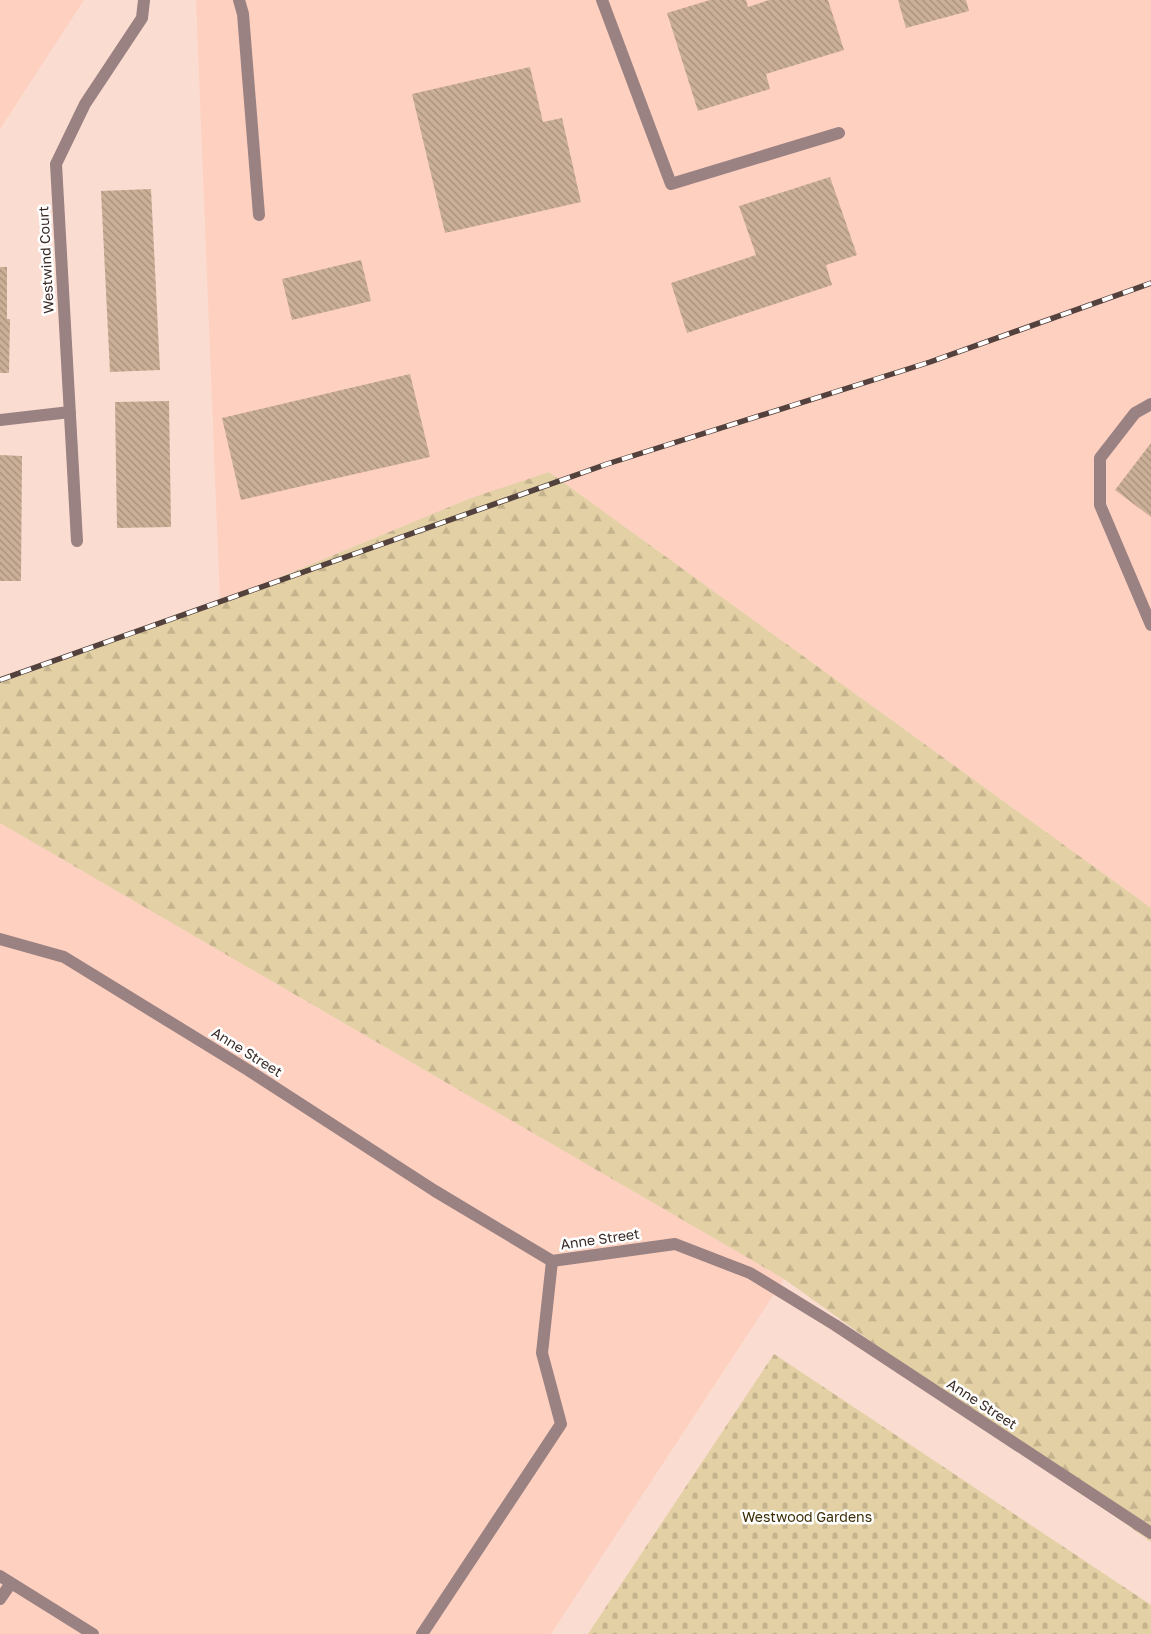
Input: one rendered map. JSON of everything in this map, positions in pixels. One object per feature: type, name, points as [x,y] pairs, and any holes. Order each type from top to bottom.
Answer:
[{"type":"street","name":"Westwind Court","points":[[77,541],[56,164],[85,104],[142,18],[144,0]]},
{"type":"street","points":[[240,0],[259,215]]},
{"type":"street","points":[[602,0],[671,184],[839,133]]},
{"type":"street","points":[[1151,404],[1135,413],[1100,458],[1100,505],[1151,625]]},
{"type":"street","points":[[0,420],[70,412]]},
{"type":"street","name":"Anne Street","points":[[0,939],[64,956],[248,1070],[435,1191],[552,1261],[675,1244],[750,1273],[835,1326],[1151,1533]]},
{"type":"street","points":[[422,1634],[560,1424],[542,1354],[552,1261]]},
{"type":"street","points":[[0,1599],[5,1579],[93,1634]]},
{"type":"shaded area","points":[[0,0],[84,0],[0,129]]},
{"type":"shaded area","points":[[196,0],[1151,0],[1151,908],[549,472],[471,498],[220,602]]},
{"type":"shaded area","points":[[0,823],[784,1279],[551,1634],[0,1634]]},
{"type":"green space","points":[[549,472],[1151,908],[1151,1542],[784,1279],[0,823],[0,677],[220,602],[471,498]]},
{"type":"green space","name":"Westwood Gardens","points":[[774,1354],[1151,1605],[1151,1634],[588,1634]]},
{"type":"building","points":[[710,0],[746,0],[748,7],[769,0],[828,0],[844,50],[766,74],[770,89],[698,111],[667,13]]},
{"type":"building","points":[[898,0],[966,0],[969,11],[906,28]]},
{"type":"building","points":[[530,67],[543,122],[562,118],[581,202],[445,233],[412,94]]},
{"type":"building","points":[[830,177],[857,255],[826,265],[832,285],[687,333],[671,283],[756,255],[739,206]]},
{"type":"building","points":[[151,189],[160,370],[110,372],[101,191]]},
{"type":"building","points":[[361,260],[371,301],[292,320],[282,279]]},
{"type":"building","points":[[0,267],[7,267],[7,319],[10,319],[9,373],[0,373]]},
{"type":"building","points":[[410,374],[430,457],[241,500],[222,418]]},
{"type":"building","points":[[169,401],[171,527],[117,528],[115,402]]},
{"type":"building","points":[[1151,443],[1151,517],[1115,490]]},
{"type":"building","points":[[0,455],[22,456],[21,581],[0,581]]},
{"type":"railway","points":[[0,680],[607,464],[930,362],[1151,283]]}]
